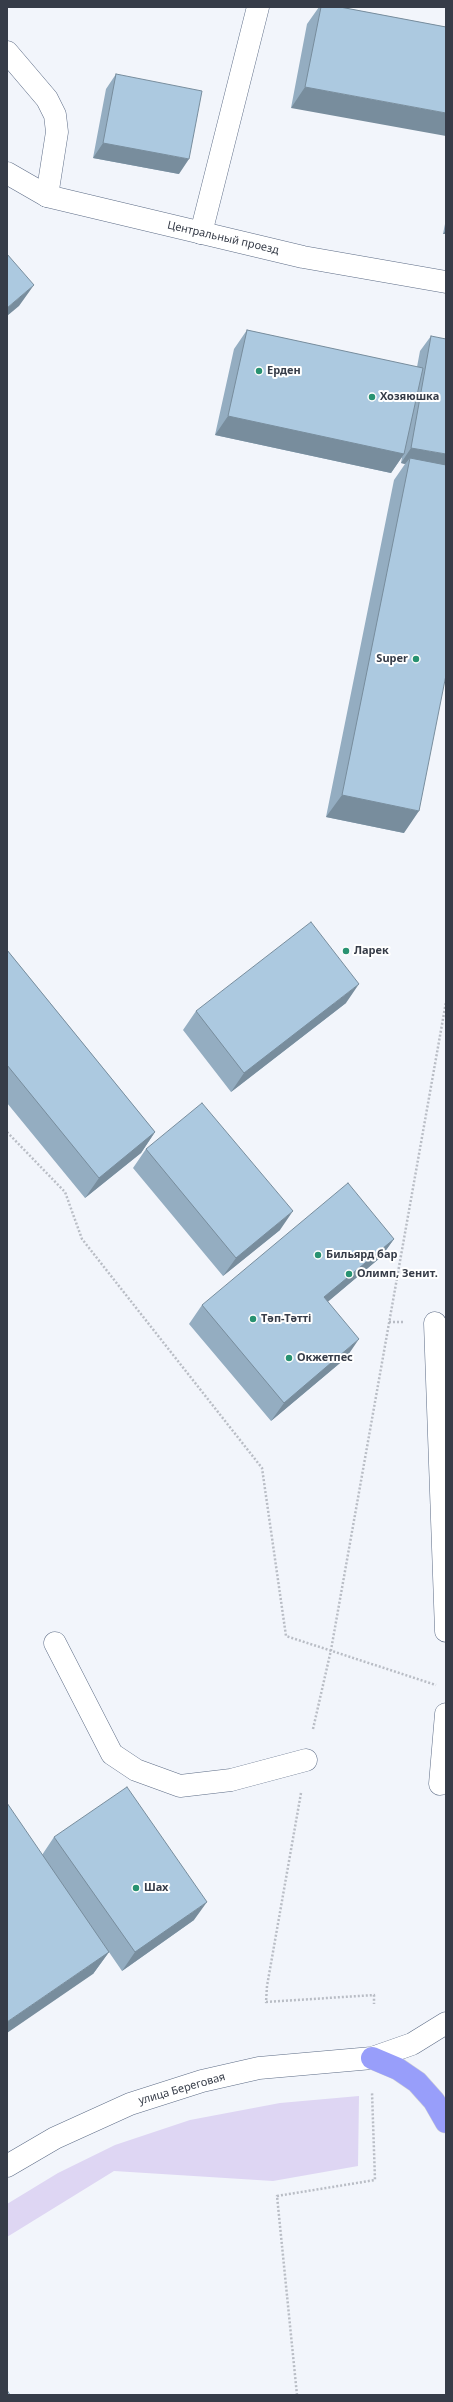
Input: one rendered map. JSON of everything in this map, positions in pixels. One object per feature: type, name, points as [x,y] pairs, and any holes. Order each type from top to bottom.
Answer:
[{"type":"highway","points":[[372,2058],[398,2069],[417,2082],[434,2102],[446,2122]]},
{"type":"street","points":[[201,233],[258,7]]},
{"type":"street","points":[[7,52],[47,100],[55,115],[57,132],[47,196]]},
{"type":"street","name":"Центральный проезд","points":[[7,173],[47,196],[303,256],[446,282]]},
{"type":"street","points":[[435,1322],[446,1631]]},
{"type":"street","points":[[55,1643],[112,1754],[136,1770],[180,1786],[231,1780],[306,1760]]},
{"type":"street","points":[[440,1784],[446,1714]]},
{"type":"street","name":"улица Береговая","points":[[7,2166],[55,2138],[123,2107],[202,2081],[259,2068],[372,2058],[412,2044],[446,2023]]},
{"type":"path","points":[[374,2004],[374,1995],[266,2002],[267,1986],[297,1824],[306,1760],[331,1650],[446,1002]]},
{"type":"path","points":[[7,1132],[65,1192],[82,1239],[262,1468],[286,1636],[439,1686]]},
{"type":"path","points":[[297,2395],[277,2196],[375,2180],[372,2092]]},
{"type":"shaded area","points":[[359,2096],[358,2166],[273,2181],[114,2171],[7,2237],[7,2204],[58,2173],[115,2145],[190,2120],[280,2103]]},
{"type":"building","points":[[321,7],[340,7],[446,27],[446,113],[305,87]]},
{"type":"building","points":[[116,74],[202,91],[189,159],[103,143]]},
{"type":"building","points":[[7,254],[34,285],[7,308]]},
{"type":"building","points":[[247,330],[423,368],[404,454],[228,416]]},
{"type":"building","points":[[431,336],[446,339],[446,454],[411,448]]},
{"type":"building","points":[[410,458],[446,465],[446,675],[419,811],[342,795]]},
{"type":"building","points":[[311,922],[359,984],[244,1073],[196,1011]]},
{"type":"building","points":[[7,950],[155,1132],[99,1178],[7,1065]]},
{"type":"building","points":[[202,1103],[293,1211],[236,1258],[146,1149]]},
{"type":"building","points":[[348,1183],[394,1239],[324,1297],[359,1339],[284,1403],[202,1305]]},
{"type":"building","points":[[127,1787],[207,1902],[135,1952],[54,1837]]},
{"type":"building","points":[[7,1803],[109,1952],[7,2022]]},
{"type":"place","name":"Ерден","points":[[259,371]]},
{"type":"place","name":"Хозяюшка","points":[[372,397]]},
{"type":"place","name":"Super","points":[[416,659]]},
{"type":"place","name":"Ларек","points":[[346,951]]},
{"type":"place","name":"Бильярд бар","points":[[318,1255]]},
{"type":"place","name":"Олимп, Зенит.","points":[[349,1274]]},
{"type":"place","name":"Тәп-Тәтті","points":[[253,1319]]},
{"type":"place","name":"Окжетпес","points":[[289,1358]]},
{"type":"place","name":"Шах","points":[[136,1888]]}]
